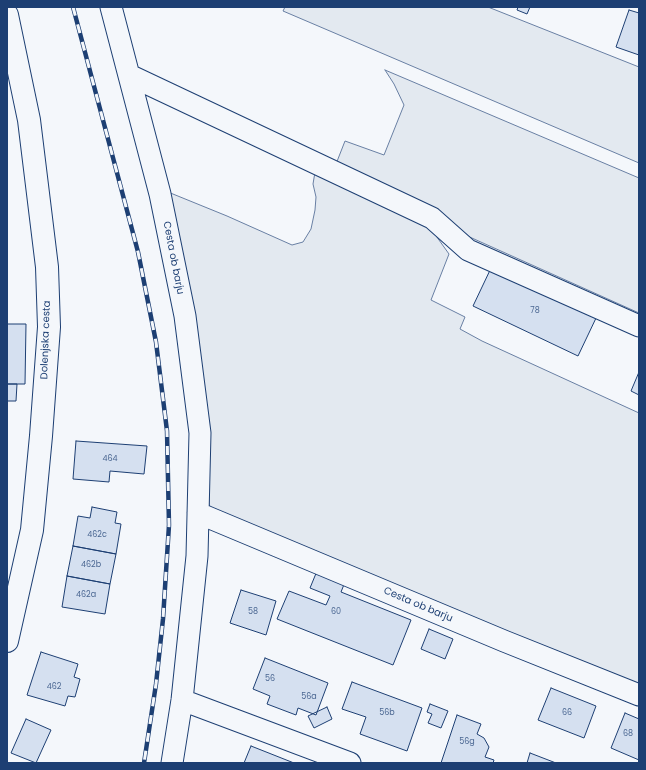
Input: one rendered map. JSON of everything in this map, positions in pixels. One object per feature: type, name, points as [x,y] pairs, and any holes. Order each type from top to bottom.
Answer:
[{"type":"main road","name":"Dolenjska cesta","points":[[7,15],[11,49],[30,134],[47,267],[49,327],[32,530],[7,641]]},
{"type":"street","name":"Cesta ob barju","points":[[111,7],[160,194],[185,316],[200,433],[197,556],[182,700],[172,763]]},
{"type":"street","points":[[129,75],[432,218],[468,250],[639,326]]},
{"type":"street","name":"Cesta ob barju","points":[[198,513],[504,641],[639,695]]},
{"type":"street","points":[[182,700],[350,763]]},
{"type":"shaded area","points":[[285,7],[488,7],[639,67],[639,163],[283,11]]},
{"type":"shaded area","points":[[385,70],[639,178],[639,313],[454,230],[336,164],[345,141],[384,155],[404,105],[394,84]]},
{"type":"shaded area","points":[[315,172],[429,226],[449,254],[431,300],[465,317],[460,329],[482,341],[639,413],[639,686],[219,514],[209,505],[208,430],[168,192],[292,245],[303,242],[311,229],[316,197],[313,184]]},
{"type":"building","points":[[518,7],[530,7],[527,14],[517,10]]},
{"type":"building","points":[[629,10],[639,13],[639,55],[616,47]]},
{"type":"building","points":[[492,266],[597,316],[578,356],[473,306]]},
{"type":"building","points":[[7,324],[26,324],[25,384],[7,384]]},
{"type":"building","points":[[639,372],[639,395],[631,391]]},
{"type":"building","points":[[7,384],[17,384],[16,401],[7,401]]},
{"type":"building","points":[[76,441],[147,446],[144,474],[110,471],[109,482],[73,479]]},
{"type":"building","points":[[92,507],[117,512],[115,523],[121,524],[116,554],[73,546],[78,516],[90,518]]},
{"type":"building","points":[[73,546],[116,554],[110,584],[67,576]]},
{"type":"building","points":[[317,571],[345,582],[341,592],[411,620],[393,665],[277,619],[289,591],[326,605],[330,596],[310,588]]},
{"type":"building","points":[[67,576],[110,584],[105,614],[62,607]]},
{"type":"building","points":[[241,590],[276,601],[266,635],[230,623]]},
{"type":"building","points":[[429,629],[453,639],[445,659],[421,649]]},
{"type":"building","points":[[41,652],[78,664],[74,677],[80,679],[75,697],[68,696],[65,706],[27,695]]},
{"type":"building","points":[[265,658],[328,683],[316,715],[298,708],[296,715],[267,704],[270,696],[253,689]]},
{"type":"building","points":[[352,682],[422,708],[407,751],[360,734],[366,717],[342,709]]},
{"type":"building","points":[[551,688],[596,706],[584,738],[538,720]]},
{"type":"building","points":[[430,704],[448,711],[441,728],[428,723],[432,714],[427,712]]},
{"type":"building","points":[[327,707],[332,719],[314,728],[308,716]]},
{"type":"building","points":[[625,713],[639,719],[639,760],[611,748]]},
{"type":"building","points":[[457,715],[481,724],[477,734],[484,738],[489,747],[485,757],[494,760],[493,763],[441,763]]},
{"type":"building","points":[[26,719],[51,730],[36,763],[11,753]]},
{"type":"building","points":[[251,746],[294,763],[244,763]]},
{"type":"building","points":[[530,753],[556,763],[527,763]]},
{"type":"railway","points":[[73,7],[138,252],[156,342],[167,431],[169,525],[163,619],[156,684],[144,763]]}]
